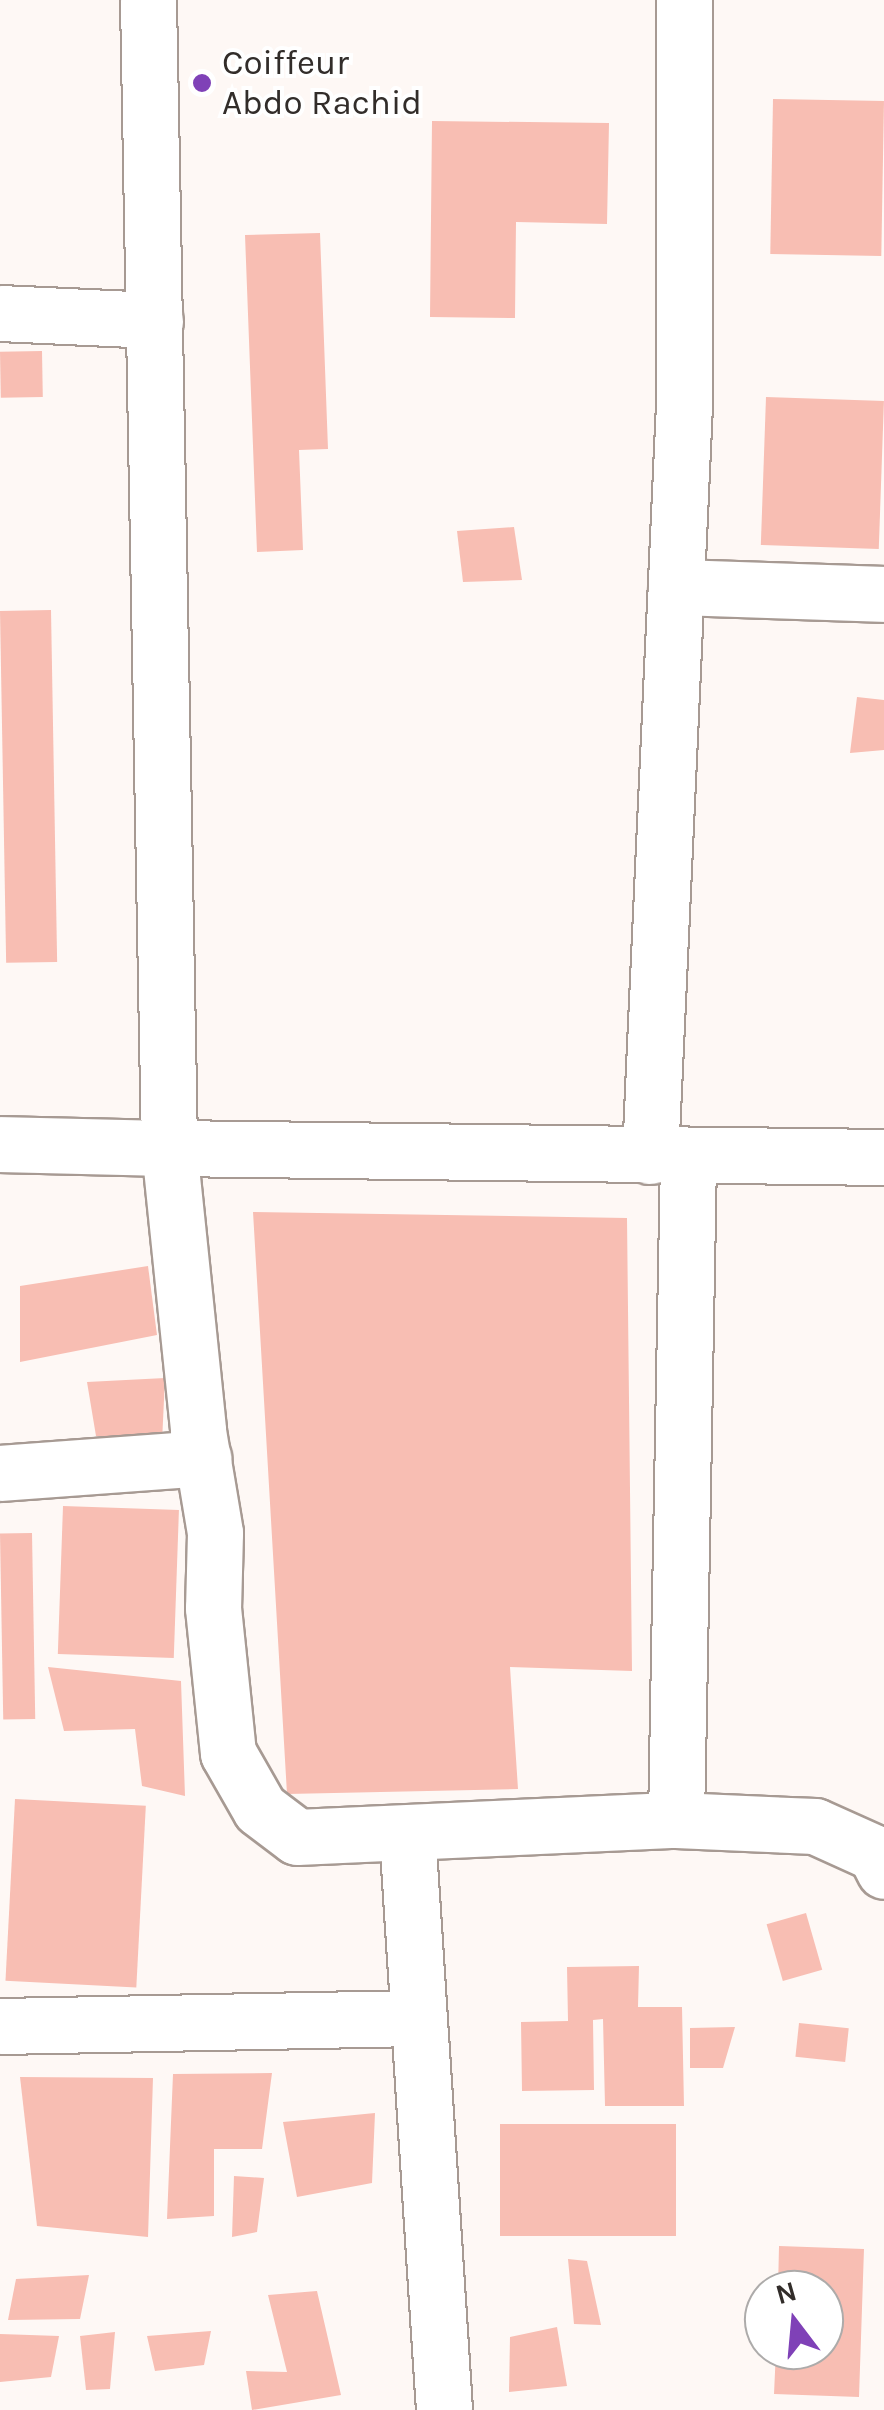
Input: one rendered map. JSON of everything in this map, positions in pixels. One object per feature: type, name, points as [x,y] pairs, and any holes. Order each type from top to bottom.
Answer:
[{"type":"street","points":[[148,0],[170,1148],[203,1458],[215,1533],[213,1608],[228,1754],[260,1809],[297,1838],[676,1820],[815,1826],[875,1853],[884,1871]]},
{"type":"street","points":[[676,1820],[669,1156],[676,587],[684,404],[684,0]]},
{"type":"street","points":[[0,313],[154,320]]},
{"type":"street","points":[[676,587],[884,594]]},
{"type":"street","points":[[0,1144],[884,1158]]},
{"type":"street","points":[[0,1473],[203,1458]]},
{"type":"street","points":[[407,1834],[444,2410]]},
{"type":"street","points":[[0,2026],[416,2018]]},
{"type":"building","points":[[773,99],[884,101],[881,256],[770,254]]},
{"type":"building","points":[[432,121],[609,123],[607,224],[516,222],[515,318],[430,317]]},
{"type":"building","points":[[320,233],[328,449],[299,450],[303,550],[257,552],[245,235]]},
{"type":"building","points":[[42,351],[43,397],[1,398],[0,352]]},
{"type":"building","points":[[766,397],[884,401],[879,549],[761,545]]},
{"type":"building","points":[[514,527],[522,580],[463,582],[457,531]]},
{"type":"building","points":[[51,610],[57,962],[6,963],[0,611]]},
{"type":"building","points":[[857,697],[884,700],[884,750],[850,753]]},
{"type":"building","points":[[253,1212],[627,1218],[632,1671],[510,1667],[518,1789],[287,1794]]},
{"type":"building","points":[[148,1266],[157,1335],[20,1362],[20,1286]]},
{"type":"building","points":[[165,1378],[162,1442],[96,1436],[87,1382]]},
{"type":"building","points":[[63,1506],[179,1510],[174,1658],[58,1654]]},
{"type":"building","points":[[32,1533],[35,1719],[3,1720],[0,1534]]},
{"type":"building","points":[[48,1667],[181,1681],[185,1796],[142,1786],[135,1729],[64,1731]]},
{"type":"building","points":[[15,1799],[146,1806],[136,1988],[5,1981]]},
{"type":"building","points":[[806,1913],[822,1970],[783,1981],[767,1924]]},
{"type":"building","points":[[639,1966],[638,2007],[682,2007],[684,2106],[605,2106],[603,2019],[593,2020],[594,2090],[522,2091],[521,2022],[568,2021],[567,1967]]},
{"type":"building","points":[[799,2023],[849,2028],[845,2062],[795,2057]]},
{"type":"building","points":[[735,2027],[723,2068],[690,2068],[690,2028]]},
{"type":"building","points":[[272,2073],[262,2149],[214,2149],[214,2216],[167,2219],[173,2074]]},
{"type":"building","points":[[20,2077],[153,2078],[148,2237],[37,2226]]},
{"type":"building","points":[[375,2113],[372,2183],[297,2197],[283,2122]]},
{"type":"building","points":[[500,2124],[676,2124],[676,2236],[500,2236]]},
{"type":"building","points":[[234,2176],[264,2178],[257,2232],[232,2237]]},
{"type":"building","points":[[779,2246],[864,2249],[859,2397],[774,2394],[775,2370],[844,2370],[844,2270],[778,2270]]},
{"type":"building","points":[[568,2259],[587,2261],[601,2325],[574,2324]]},
{"type":"building","points":[[89,2275],[80,2319],[8,2320],[16,2279]]},
{"type":"building","points":[[317,2291],[341,2395],[252,2410],[246,2371],[287,2372],[268,2295]]},
{"type":"building","points":[[557,2327],[567,2386],[509,2392],[510,2337]]},
{"type":"building","points":[[211,2331],[204,2365],[155,2371],[147,2336]]},
{"type":"building","points":[[115,2332],[110,2389],[86,2390],[80,2336]]},
{"type":"building","points":[[0,2334],[59,2336],[51,2377],[0,2382]]},
{"type":"place","name":"Coiffeur Abdo Rachid","points":[[202,83]]}]
